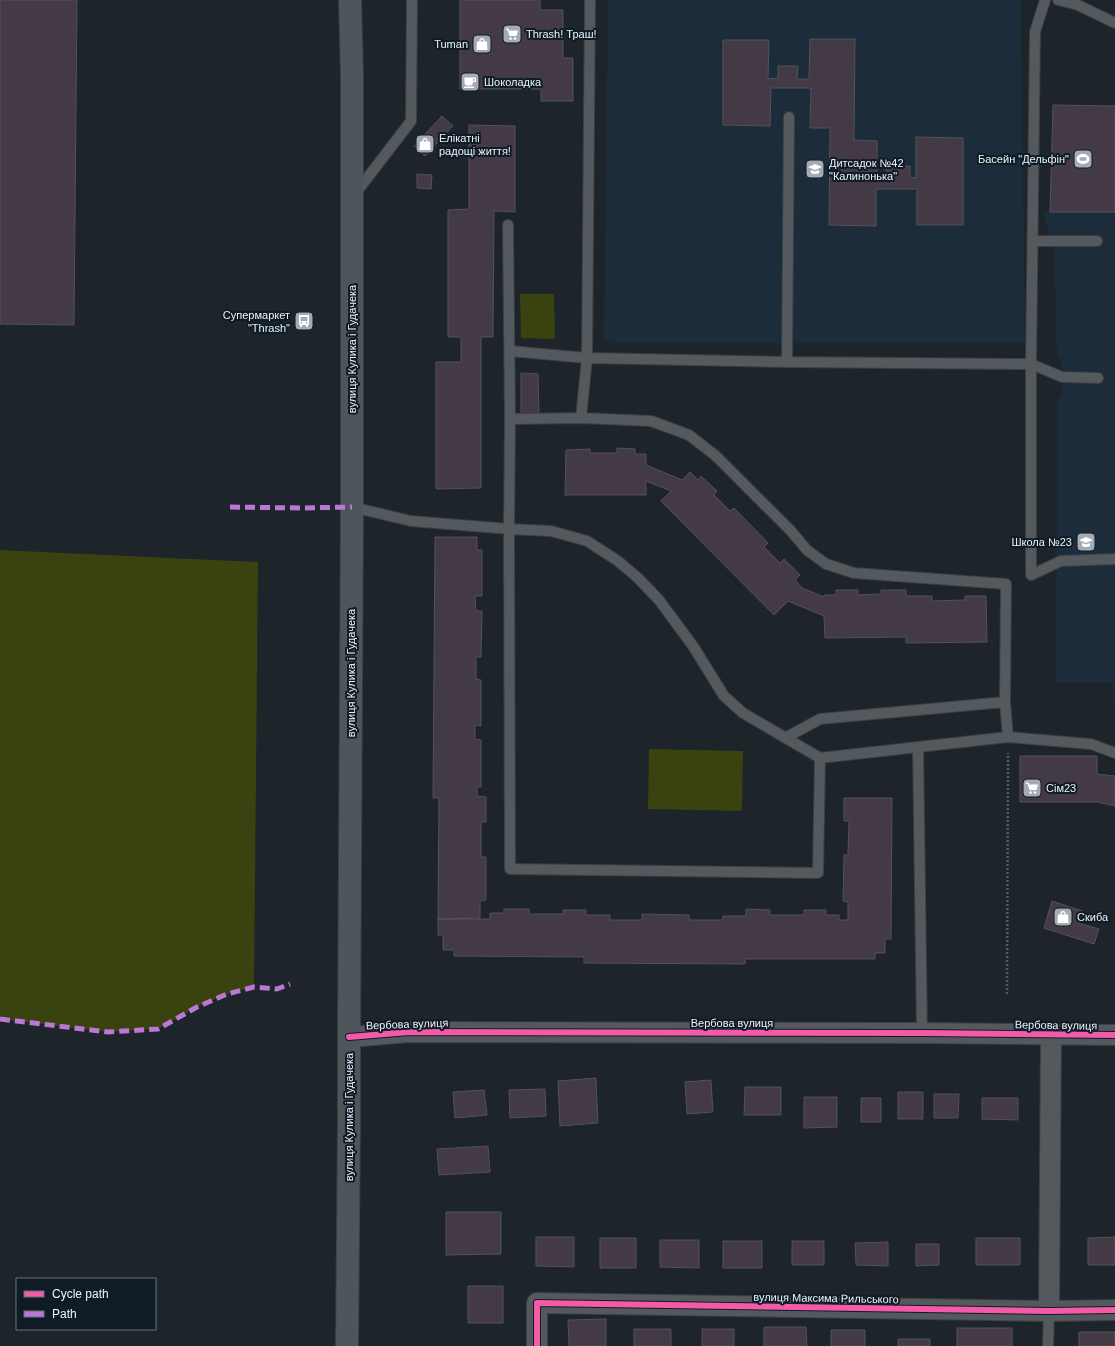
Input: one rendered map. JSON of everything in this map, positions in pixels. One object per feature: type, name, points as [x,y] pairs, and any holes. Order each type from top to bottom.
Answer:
[{"type":"main road","name":"вулиця Кулика і Гудачека","points":[[346,1346],[349,1121],[352,507],[352,76],[350,0]]},
{"type":"street","name":"Вербова вулиця","points":[[349,1037],[409,1032],[1115,1035]]},
{"type":"street","points":[[1049,1311],[1051,1035]]},
{"type":"street","name":"вулиця Максима Рильського","points":[[537,1346],[537,1303],[1049,1311],[1115,1310]]},
{"type":"lane","points":[[351,199],[411,121],[412,0]]},
{"type":"lane","points":[[581,418],[587,358],[590,0]]},
{"type":"lane","points":[[1045,0],[1035,32],[1030,364],[1031,575],[1061,561],[1115,559]]},
{"type":"lane","points":[[1058,0],[1078,5],[1115,23]]},
{"type":"lane","points":[[787,362],[789,117]]},
{"type":"lane","points":[[508,225],[510,351],[510,869],[818,873],[820,758]]},
{"type":"lane","points":[[1032,241],[1097,242]]},
{"type":"lane","points":[[510,351],[587,358],[787,362],[1030,364],[1062,378],[1098,378]]},
{"type":"lane","points":[[510,419],[581,418],[650,421],[689,434],[716,456],[791,531],[807,550],[826,564],[854,573],[1006,584],[1006,702],[1008,737]]},
{"type":"lane","points":[[352,507],[411,521],[551,531],[587,541],[618,561],[638,578],[659,600],[693,646],[724,696],[743,713],[820,758],[1008,737],[1091,744],[1115,753]]},
{"type":"lane","points":[[785,738],[820,719],[1006,702]]},
{"type":"lane","points":[[918,747],[922,1033]]},
{"type":"lane","points":[[1048,1346],[1049,1311]]},
{"type":"path","points":[[1007,994],[1008,737]]},
{"type":"shaded area","name":"Дитсадок №42 \"Калинонька\"","points":[[608,0],[1021,0],[1025,343],[612,343],[604,337]]},
{"type":"shaded area","name":"Школа №23","points":[[1042,211],[1115,212],[1115,723],[1113,683],[1056,683],[1057,401],[1062,395],[1062,377],[1061,359],[1057,357],[1054,248]]},
{"type":"green space","points":[[520,294],[554,294],[555,339],[521,338]]},
{"type":"green space","points":[[0,550],[258,562],[254,987],[227,994],[197,1007],[158,1029],[108,1032],[0,1019]]},
{"type":"green space","points":[[649,749],[743,751],[742,811],[648,809]]},
{"type":"building","points":[[0,0],[77,0],[74,325],[0,324]]},
{"type":"building","name":"Thrash! Траш!","points":[[460,0],[540,0],[540,10],[563,10],[563,58],[573,58],[573,101],[541,101],[541,89],[460,89]]},
{"type":"building","points":[[810,39],[855,39],[854,140],[877,141],[877,178],[886,178],[886,166],[910,166],[910,177],[916,178],[916,137],[963,138],[963,225],[917,225],[917,189],[876,189],[876,226],[829,225],[830,128],[810,128],[811,88],[771,88],[770,126],[723,125],[723,40],[769,40],[768,79],[778,78],[778,66],[798,66],[797,79],[809,79]]},
{"type":"building","name":"Басейн \"Дельфін\"","points":[[1053,105],[1115,106],[1115,212],[1050,212]]},
{"type":"building","points":[[442,116],[453,126],[425,156],[414,146]]},
{"type":"building","points":[[469,125],[515,126],[515,212],[494,211],[493,337],[481,337],[481,488],[436,489],[436,362],[461,362],[461,337],[448,337],[448,210],[469,209]]},
{"type":"building","points":[[417,174],[432,175],[431,189],[417,188]]},
{"type":"building","points":[[521,373],[538,374],[539,416],[521,416]]},
{"type":"building","points":[[617,448],[635,449],[635,454],[646,454],[646,465],[682,480],[690,472],[698,480],[701,476],[717,491],[714,495],[730,511],[734,508],[768,543],[764,547],[780,563],[784,559],[800,575],[795,580],[802,588],[824,597],[824,595],[836,595],[836,590],[858,590],[858,595],[881,594],[881,590],[906,590],[906,596],[932,596],[932,601],[965,600],[965,596],[986,596],[987,642],[906,643],[906,637],[825,638],[824,616],[788,601],[774,615],[661,501],[671,491],[646,481],[646,495],[565,495],[566,450],[590,449],[590,453],[617,453]]},
{"type":"building","points":[[435,537],[477,537],[477,550],[482,550],[482,596],[475,596],[476,611],[482,611],[481,657],[476,657],[476,679],[481,680],[481,726],[475,725],[475,739],[481,740],[481,787],[477,787],[477,796],[486,797],[486,822],[481,822],[481,857],[486,857],[486,900],[480,901],[480,918],[438,919],[439,798],[433,798]]},
{"type":"building","points":[[1020,756],[1097,756],[1097,774],[1115,776],[1115,806],[1097,802],[1020,802]]},
{"type":"building","points":[[844,798],[892,798],[891,939],[885,939],[885,953],[875,953],[875,959],[745,959],[745,964],[584,963],[584,957],[454,956],[454,950],[443,950],[443,935],[438,935],[438,919],[490,919],[490,913],[504,913],[504,909],[529,909],[529,914],[563,914],[563,910],[586,910],[586,915],[610,915],[610,920],[642,920],[642,914],[689,915],[689,920],[723,920],[723,916],[746,916],[746,909],[770,910],[770,915],[804,915],[804,910],[826,910],[826,915],[839,915],[839,920],[848,920],[848,902],[843,901],[844,855],[848,855],[849,821],[844,821]]},
{"type":"building","name":"Скиба","points":[[1052,901],[1082,911],[1078,923],[1099,929],[1094,944],[1044,928]]},
{"type":"building","points":[[596,1078],[598,1123],[560,1126],[558,1081]]},
{"type":"building","points":[[711,1080],[713,1112],[687,1114],[685,1082]]},
{"type":"building","points":[[745,1087],[781,1087],[781,1115],[744,1115]]},
{"type":"building","points":[[545,1089],[546,1116],[510,1118],[509,1090]]},
{"type":"building","points":[[484,1090],[487,1115],[455,1118],[453,1092]]},
{"type":"building","points":[[898,1092],[923,1092],[923,1119],[898,1119]]},
{"type":"building","points":[[934,1094],[959,1094],[958,1118],[934,1118]]},
{"type":"building","points":[[804,1097],[837,1097],[837,1127],[804,1128]]},
{"type":"building","points":[[861,1098],[881,1098],[881,1122],[861,1122]]},
{"type":"building","points":[[982,1098],[1018,1098],[1018,1120],[982,1119]]},
{"type":"building","points":[[488,1146],[490,1172],[439,1175],[437,1149]]},
{"type":"building","points":[[446,1212],[501,1212],[501,1254],[446,1255]]},
{"type":"building","points":[[536,1237],[574,1237],[574,1267],[536,1266]]},
{"type":"building","points":[[1115,1237],[1115,1265],[1088,1265],[1088,1238]]},
{"type":"building","points":[[600,1238],[636,1238],[636,1268],[600,1268]]},
{"type":"building","points":[[976,1238],[1020,1238],[1020,1265],[976,1265]]},
{"type":"building","points":[[660,1240],[699,1240],[699,1268],[660,1267]]},
{"type":"building","points":[[723,1241],[762,1241],[762,1268],[723,1268]]},
{"type":"building","points":[[792,1241],[824,1241],[824,1265],[792,1265]]},
{"type":"building","points":[[888,1242],[888,1266],[856,1265],[855,1243]]},
{"type":"building","points":[[916,1244],[939,1244],[939,1265],[916,1266]]},
{"type":"building","points":[[468,1286],[503,1286],[503,1323],[468,1323]]},
{"type":"building","points":[[606,1319],[606,1346],[569,1346],[568,1320]]},
{"type":"building","points":[[764,1327],[806,1327],[807,1346],[764,1346]]},
{"type":"building","points":[[957,1328],[1012,1328],[1012,1346],[957,1346]]},
{"type":"building","points":[[634,1329],[671,1329],[671,1346],[634,1346]]},
{"type":"building","points":[[702,1329],[734,1329],[734,1346],[702,1346]]},
{"type":"building","points":[[831,1330],[865,1330],[865,1346],[831,1346]]},
{"type":"building","points":[[1079,1332],[1115,1332],[1115,1346],[1079,1346]]},
{"type":"building","points":[[898,1339],[930,1339],[930,1346],[898,1346]]},
{"type":"marked path","points":[[230,507],[352,507]]},
{"type":"marked path","points":[[0,1019],[108,1032],[158,1029],[197,1007],[227,994],[254,987],[277,989],[290,984]]},
{"type":"cycle path","points":[[349,1037],[409,1032],[1115,1035]]},
{"type":"cycle path","points":[[537,1346],[537,1303],[1049,1311],[1115,1310]]},
{"type":"place","name":"Thrash! Траш!","points":[[512,34]]},
{"type":"place","name":"Tuman","points":[[482,44]]},
{"type":"place","name":"Шоколадка","points":[[470,82]]},
{"type":"place","name":"Елікатні радощі життя!","points":[[425,144]]},
{"type":"place","name":"Басейн \"Дельфін\"","points":[[1083,159]]},
{"type":"place","name":"Дитсадок №42 \"Калинонька\"","points":[[815,169]]},
{"type":"place","name":"Супермаркет \"Thrash\"","points":[[304,321]]},
{"type":"place","name":"Школа №23","points":[[1086,542]]},
{"type":"place","name":"Сім23","points":[[1032,788]]},
{"type":"place","name":"Скиба","points":[[1063,917]]}]
